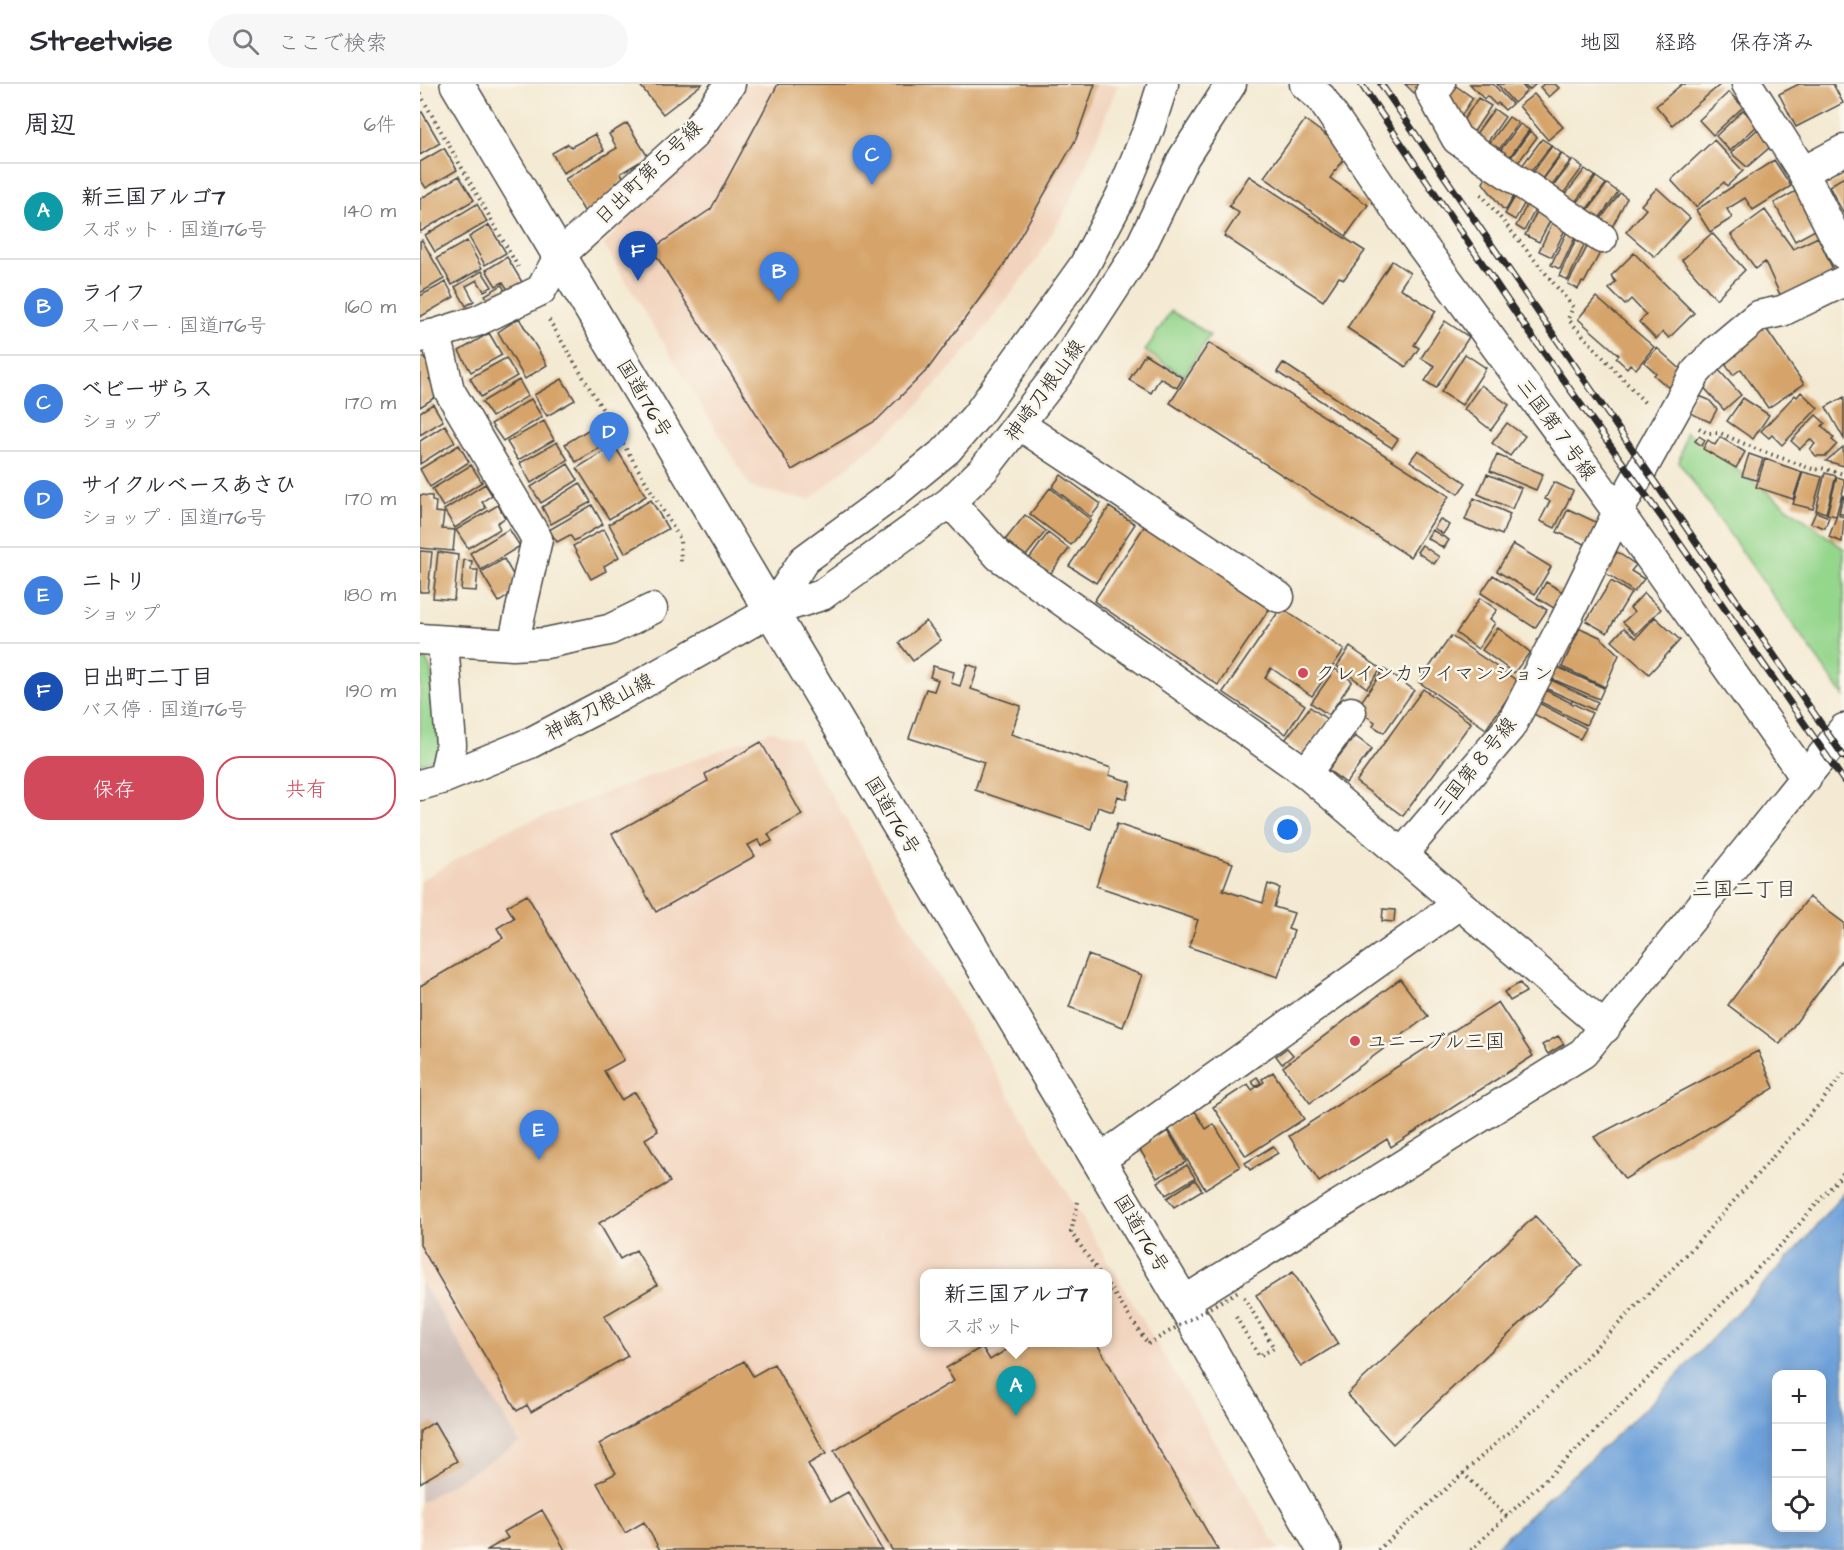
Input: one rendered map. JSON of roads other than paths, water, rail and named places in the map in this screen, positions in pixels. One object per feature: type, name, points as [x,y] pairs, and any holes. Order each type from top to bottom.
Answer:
[{"type":"highway","name":"国道176号","points":[[457,84],[1183,1302],[1324,1550]]},
{"type":"street","name":"日出町第５号線","points":[[428,335],[477,321],[541,290],[560,255],[693,135],[730,84]]},
{"type":"street","name":"神崎刀根山線","points":[[771,611],[804,560],[892,495],[947,450],[978,414],[1084,266],[1121,196],[1149,128],[1163,84]]},
{"type":"street","points":[[1149,128],[1174,84]]},
{"type":"street","name":"神崎刀根山線","points":[[432,781],[530,743],[622,695],[771,611],[822,596],[950,502],[984,469],[1060,371],[1133,258],[1184,157],[1231,84]]},
{"type":"street","name":"三国第７号線","points":[[1305,84],[1321,98],[1406,224],[1618,512],[1806,778]]},
{"type":"street","points":[[1440,84],[1431,92],[1457,139],[1483,172],[1602,238]]},
{"type":"street","points":[[1747,84],[1803,172],[1844,254]]},
{"type":"street","points":[[1803,172],[1844,150]]},
{"type":"street","name":"三国第８号線","points":[[1402,854],[1510,727],[1618,512],[1696,372],[1714,352],[1758,316],[1782,311],[1844,281]]},
{"type":"street","points":[[428,335],[448,390],[537,539],[513,645]]},
{"type":"street","points":[[978,414],[1014,432],[1279,597]]},
{"type":"street","points":[[950,502],[999,556],[1306,773],[1605,1028]]},
{"type":"street","points":[[432,781],[451,745],[431,640],[513,645],[546,643],[609,630],[652,609]]},
{"type":"street","points":[[1306,773],[1351,712]]},
{"type":"street","points":[[1183,1302],[1583,1053],[1844,729]]},
{"type":"street","points":[[1098,1161],[1459,904]]},
{"type":"water","points":[[1844,1192],[1844,1550],[1492,1550],[1654,1400],[1807,1238]]},
{"type":"railway","points":[[1361,84],[1524,325],[1665,522],[1844,781]]},
{"type":"railway","points":[[1381,84],[1844,757]]},
{"type":"place","name":"ベビーザらス","points":[[872,185]]},
{"type":"place","name":"日出町二丁目","points":[[638,281]]},
{"type":"place","name":"ライフ","points":[[779,302]]},
{"type":"place","name":"サイクルベースあさひ","points":[[609,462]]},
{"type":"place","name":"クレインカワイマンション","points":[[1303,673]]},
{"type":"place","name":"ユニーブル三国","points":[[1355,1041]]},
{"type":"place","name":"ニトリ","points":[[539,1160]]},
{"type":"place","name":"新三国アルゴ7","points":[[1016,1416]]},
{"type":"district","name":"三国二丁目","points":[[1744,889]]}]
